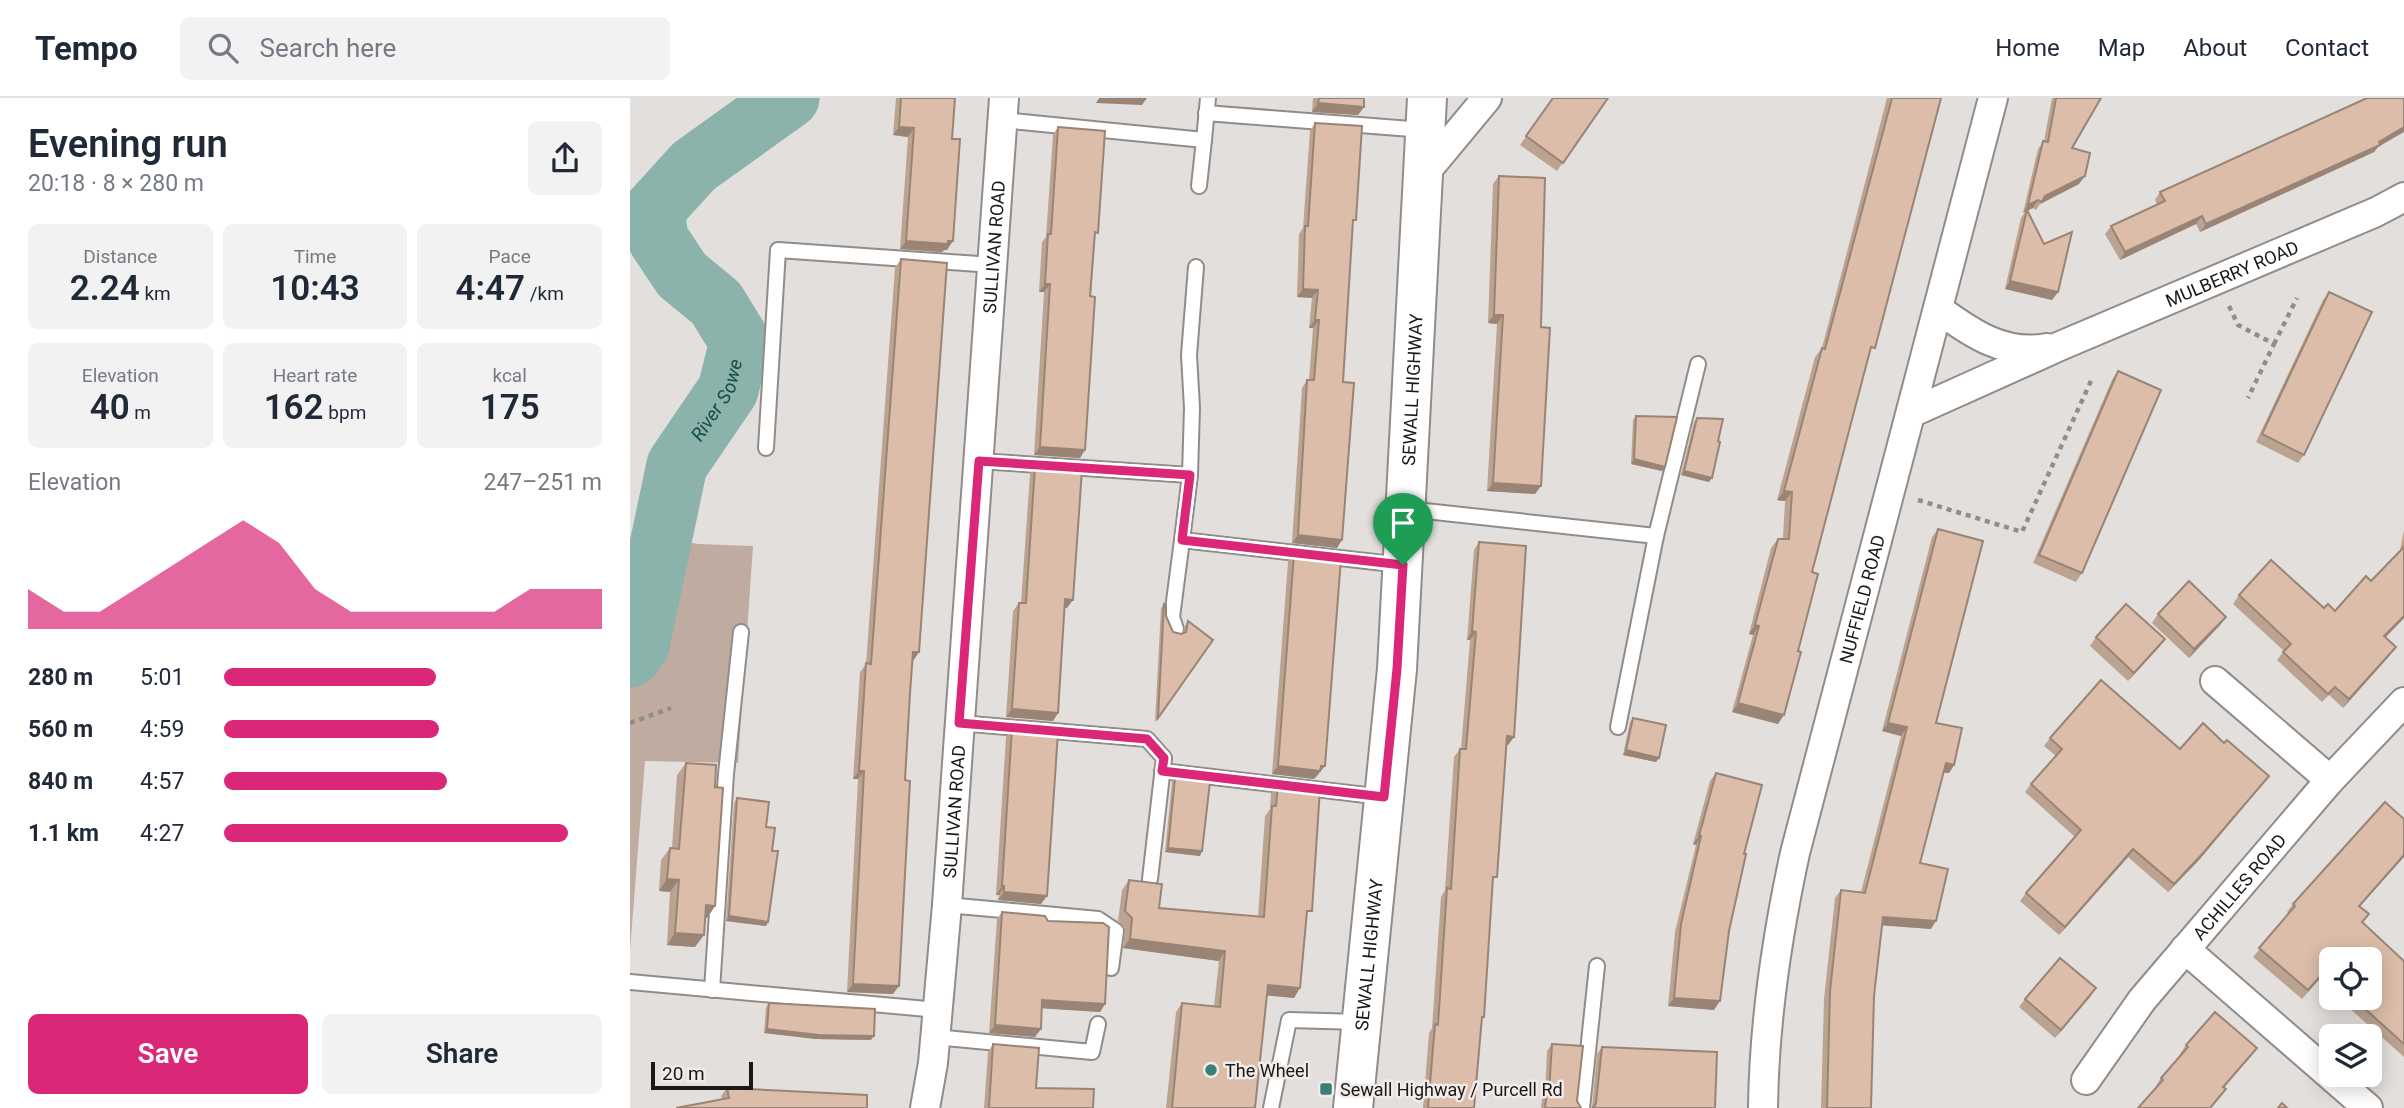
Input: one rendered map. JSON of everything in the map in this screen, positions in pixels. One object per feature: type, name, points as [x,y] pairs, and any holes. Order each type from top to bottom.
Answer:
[{"type":"street","points":[[1423,174],[1487,98]]},
{"type":"street","name":"NUFFIELD ROAD","points":[[1763,1108],[1774,969],[1784,901],[1993,98]]},
{"type":"street","name":"SULLIVAN ROAD","points":[[925,1108],[937,1024],[947,905],[1003,109]]},
{"type":"street","name":"SEWALL HIGHWAY","points":[[1353,1108],[1397,669],[1426,114]]},
{"type":"street","name":"MULBERRY ROAD","points":[[1911,413],[2060,346],[2376,212],[2404,197]]},
{"type":"street","name":"MULBERRY ROAD","points":[[1938,309],[1964,328],[1995,344],[2036,350],[2060,346]]},
{"type":"street","points":[[2215,681],[2330,780]]},
{"type":"street","name":"ACHILLES ROAD","points":[[2086,1080],[2142,1000],[2330,780],[2404,702]]},
{"type":"street","points":[[2185,949],[2368,1108]]},
{"type":"lane","points":[[1199,186],[1208,98]]},
{"type":"lane","points":[[1003,109],[1204,140]]},
{"type":"lane","points":[[1206,113],[1426,114]]},
{"type":"lane","points":[[766,448],[778,250],[993,265]]},
{"type":"lane","points":[[1176,629],[1172,617],[1190,475],[1192,408],[1189,355],[1196,267]]},
{"type":"lane","points":[[1618,727],[1656,536],[1698,364]]},
{"type":"lane","points":[[979,461],[1190,475]]},
{"type":"lane","points":[[1406,509],[1656,536]]},
{"type":"lane","points":[[1182,540],[1403,565]]},
{"type":"lane","points":[[712,990],[726,774],[741,632]]},
{"type":"lane","points":[[959,723],[1147,739],[1164,758],[1150,879]]},
{"type":"lane","points":[[1162,771],[1384,797]]},
{"type":"lane","points":[[947,905],[1098,919],[1116,931],[1111,968]]},
{"type":"lane","points":[[1582,1108],[1597,967]]},
{"type":"lane","points":[[630,982],[712,990],[937,1024],[1092,1052],[1098,1024]]},
{"type":"lane","points":[[1271,1108],[1289,1020],[1362,1022]]},
{"type":"path","points":[[2216,279],[2238,325],[2274,344]]},
{"type":"path","points":[[2248,398],[2297,298]]},
{"type":"path","points":[[1890,492],[2022,531],[2091,380]]},
{"type":"path","points":[[630,723],[671,708]]},
{"type":"shaded area","points":[[640,536],[699,544],[753,546],[738,763],[645,761],[630,950],[630,574]]},
{"type":"building","points":[[901,98],[955,98],[952,139],[960,139],[953,241],[948,241],[948,244],[906,241],[914,128],[899,127]]},
{"type":"building","points":[[1319,98],[1364,98],[1364,107],[1318,103]]},
{"type":"building","points":[[1553,98],[1608,98],[1563,163],[1526,136]]},
{"type":"building","points":[[1892,98],[1941,98],[1875,348],[1871,347],[1812,572],[1818,574],[1784,715],[1738,703],[1759,626],[1755,625],[1778,539],[1789,539],[1792,492],[1784,491]]},
{"type":"building","points":[[2056,98],[2101,98],[2072,148],[2090,153],[2085,176],[2045,196],[2042,202],[2038,200],[2028,205],[2043,141],[2048,142]]},
{"type":"building","points":[[2367,98],[2404,98],[2404,127],[2379,142],[2380,145],[2206,224],[2202,216],[2125,252],[2111,226],[2165,201],[2160,192]]},
{"type":"building","points":[[1315,123],[1362,126],[1343,382],[1354,383],[1342,540],[1298,535],[1307,380],[1314,380],[1319,320],[1315,320],[1318,290],[1303,289],[1305,226],[1308,226]]},
{"type":"building","points":[[1058,127],[1105,131],[1098,233],[1095,232],[1090,296],[1095,297],[1085,450],[1040,447],[1050,284],[1045,284]]},
{"type":"building","points":[[1499,176],[1545,178],[1541,327],[1550,328],[1541,486],[1493,483],[1503,315],[1494,315]]},
{"type":"building","points":[[2027,210],[2044,244],[2072,232],[2058,292],[2010,281]]},
{"type":"building","points":[[901,259],[947,263],[919,652],[913,652],[910,693],[905,780],[910,781],[899,986],[853,984],[864,771],[859,771],[866,663],[871,664]]},
{"type":"building","points":[[2329,292],[2372,312],[2304,455],[2262,434]]},
{"type":"building","points":[[2118,371],[2161,390],[2082,573],[2039,555]]},
{"type":"building","points":[[1636,416],[1677,417],[1665,467],[1634,459]]},
{"type":"building","points":[[1697,418],[1723,419],[1712,478],[1684,471]]},
{"type":"building","points":[[1035,466],[1082,469],[1073,600],[1065,599],[1058,713],[1012,709],[1019,603],[1026,603]]},
{"type":"building","points":[[1938,529],[1983,541],[1936,723],[1962,728],[1954,765],[1946,763],[1920,863],[1948,869],[1936,921],[1883,917],[1874,996],[1871,1108],[1827,1108],[1830,991],[1841,890],[1865,893],[1907,727],[1888,723]]},
{"type":"building","points":[[1479,542],[1526,546],[1514,737],[1507,736],[1497,877],[1493,877],[1484,1017],[1474,1108],[1428,1108],[1435,1024],[1438,1025],[1447,888],[1451,889],[1460,749],[1466,749],[1476,632],[1472,631]]},
{"type":"building","points":[[2404,547],[2404,616],[2384,636],[2396,647],[2349,699],[2335,687],[2328,694],[2283,652],[2291,644],[2239,595],[2271,560],[2324,608],[2328,604],[2335,611],[2366,576],[2371,581]]},
{"type":"building","points":[[1294,554],[1341,559],[1325,766],[1321,766],[1320,771],[1278,766]]},
{"type":"building","points":[[2189,581],[2226,617],[2194,649],[2158,614]]},
{"type":"building","points":[[1164,604],[1173,632],[1186,632],[1188,621],[1213,640],[1158,718]]},
{"type":"building","points":[[2126,604],[2165,639],[2134,673],[2096,637]]},
{"type":"building","points":[[2101,680],[2180,749],[2203,723],[2224,743],[2227,740],[2269,776],[2174,884],[2133,849],[2065,927],[2026,893],[2081,830],[2031,784],[2062,749],[2050,738]]},
{"type":"building","points":[[1633,718],[1666,725],[1659,758],[1626,750]]},
{"type":"building","points":[[1012,728],[1058,732],[1047,896],[1004,892],[1002,886]]},
{"type":"building","points":[[686,763],[716,765],[715,787],[723,788],[715,906],[706,905],[704,935],[675,933],[679,880],[667,879],[670,848],[679,849]]},
{"type":"building","points":[[1716,773],[1762,785],[1744,854],[1729,931],[1720,1001],[1674,998],[1681,924],[1699,836]]},
{"type":"building","points":[[1175,778],[1210,782],[1202,851],[1168,848]]},
{"type":"building","points":[[1278,784],[1320,789],[1312,911],[1307,911],[1300,988],[1268,985],[1255,1108],[1172,1108],[1182,1003],[1220,1007],[1225,951],[1130,939],[1132,918],[1125,911],[1129,880],[1162,884],[1159,908],[1264,917],[1272,806],[1276,806]]},
{"type":"building","points":[[737,798],[769,802],[766,827],[775,828],[772,851],[778,851],[768,922],[729,916]]},
{"type":"building","points":[[2385,802],[2404,819],[2404,855],[2359,906],[2369,914],[2362,922],[2404,961],[2404,1044],[2366,1010],[2382,1010],[2382,947],[2319,947],[2319,978],[2308,990],[2259,948],[2295,906],[2293,904]]},
{"type":"building","points":[[1002,912],[1045,916],[1048,921],[1103,923],[1109,927],[1105,1004],[1042,1000],[1041,1029],[995,1025]]},
{"type":"building","points":[[2060,958],[2096,988],[2061,1030],[2025,999]]},
{"type":"building","points":[[769,1003],[875,1009],[874,1036],[819,1035],[767,1029]]},
{"type":"building","points":[[2215,1012],[2257,1048],[2223,1087],[2226,1089],[2210,1108],[2138,1108],[2163,1080],[2161,1078],[2188,1047],[2186,1045]]},
{"type":"building","points":[[993,1044],[1039,1048],[1036,1088],[1094,1089],[1093,1108],[989,1108]]},
{"type":"building","points":[[1552,1044],[1583,1046],[1577,1101],[1581,1108],[1545,1108],[1549,1092]]},
{"type":"building","points":[[1602,1047],[1717,1052],[1715,1108],[1592,1108],[1596,1103]]},
{"type":"building","points":[[727,1088],[867,1095],[867,1108],[676,1108],[729,1098]]},
{"type":"waterway","name":"River Sowe","points":[[630,657],[639,645],[677,465],[728,390],[740,342],[716,303],[682,275],[658,239],[654,210],[694,166],[789,98]]},
{"type":"place","name":"The Wheel","points":[[1211,1070]]},
{"type":"place","name":"Sewall Highway / Purcell Rd","points":[[1326,1089]]},
{"type":"route","points":[[979,461],[1190,475],[1182,540],[1403,565],[1397,669],[1384,797],[1162,771],[1164,758],[1147,739],[959,723],[979,461]]}]
